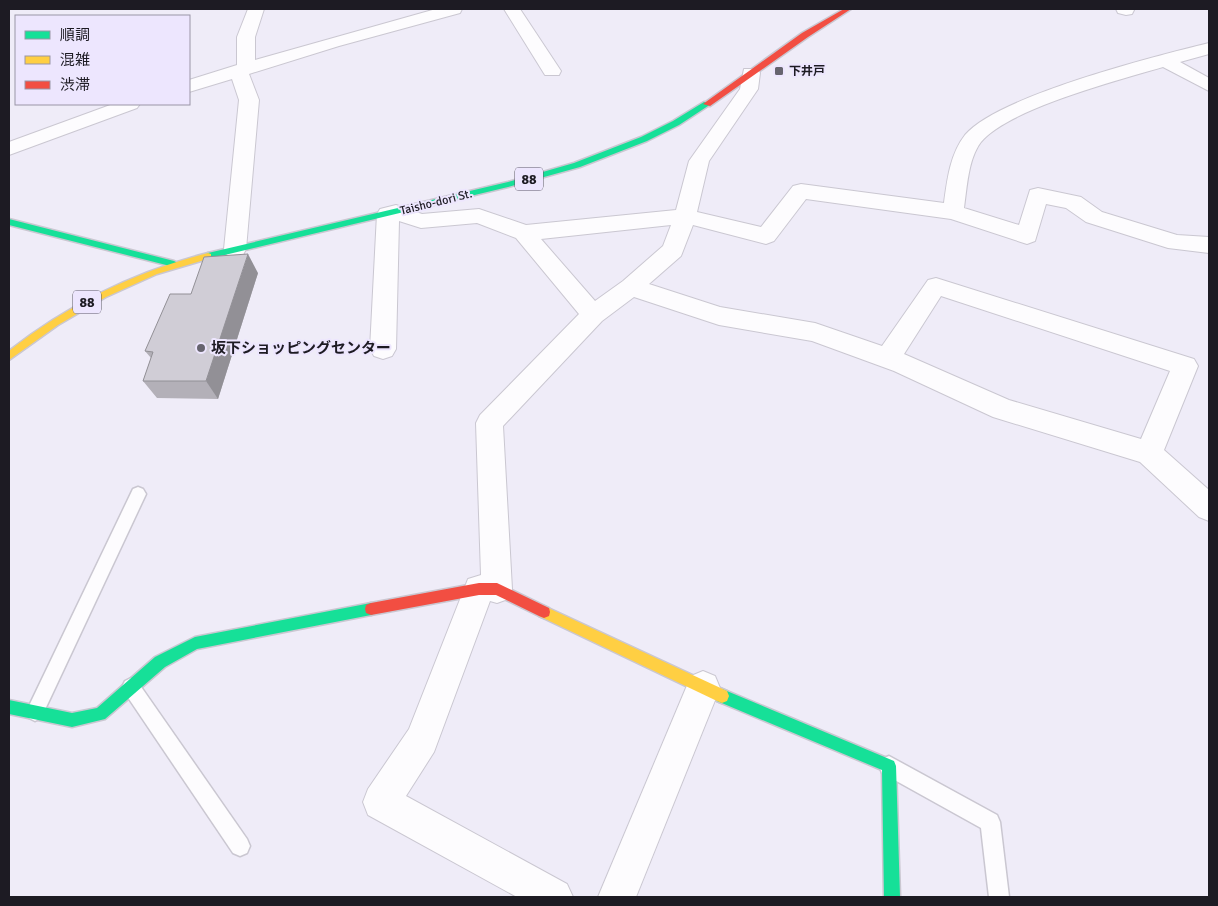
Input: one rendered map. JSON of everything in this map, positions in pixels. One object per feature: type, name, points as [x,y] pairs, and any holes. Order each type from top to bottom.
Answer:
[{"type":"main road","name":"Taisho-dori St.","points":[[9,356],[25,342],[68,312],[142,275],[174,264],[542,176],[623,149],[677,124],[848,9]]},
{"type":"main road","points":[[9,222],[174,264]]},
{"type":"main road","points":[[9,707],[72,720],[100,714],[160,662],[195,643],[488,589],[703,688],[889,766],[892,897]]},
{"type":"street","points":[[235,249],[249,100],[242,70],[246,38],[256,9]]},
{"type":"street","points":[[190,86],[454,9]]},
{"type":"street","points":[[512,9],[552,71]]},
{"type":"street","points":[[953,212],[961,167],[973,138],[991,124],[1046,97],[1209,48]]},
{"type":"street","points":[[1165,61],[1209,85]]},
{"type":"street","points":[[554,897],[381,802],[422,740],[488,589],[489,423],[593,315],[632,287],[673,250],[685,216],[699,161],[749,89],[752,73]]},
{"type":"street","points":[[9,149],[127,105]]},
{"type":"street","points":[[384,350],[392,213],[421,221],[479,216],[524,233],[685,216],[766,236],[801,191],[953,212],[1027,236],[1038,195],[1073,202],[1094,217],[1176,243],[1209,244]]},
{"type":"street","points":[[524,233],[593,315]]},
{"type":"street","points":[[888,358],[936,286],[1186,366],[1149,453]]},
{"type":"street","points":[[632,287],[719,316],[815,332],[888,358],[1002,409],[1149,453],[1209,508]]},
{"type":"street","points":[[617,897],[703,688]]},
{"type":"lane","points":[[35,712],[138,494]]},
{"type":"lane","points":[[131,687],[240,846]]},
{"type":"lane","points":[[889,766],[990,822],[999,897]]},
{"type":"building","points":[[248,254],[206,381],[143,381],[153,352],[145,351],[170,294],[191,294],[204,257]]},
{"type":"traffic: fast","points":[[208,256],[508,184],[577,165],[644,139],[676,123],[707,104]]},
{"type":"traffic: fast","points":[[9,222],[174,264]]},
{"type":"traffic: fast","points":[[9,707],[72,720],[100,714],[160,662],[195,643],[371,609]]},
{"type":"traffic: fast","points":[[722,696],[889,766],[892,897]]},
{"type":"traffic: slow","points":[[9,356],[55,323],[103,294],[154,272],[208,256]]},
{"type":"traffic: slow","points":[[544,612],[722,696]]},
{"type":"traffic: jam","points":[[707,104],[805,35],[848,9]]},
{"type":"traffic: jam","points":[[371,609],[479,589],[497,589],[544,612]]},
{"type":"place","name":"下井戸","points":[[779,71]]},
{"type":"place","name":"坂下ショッピングセンター","points":[[201,348]]}]
